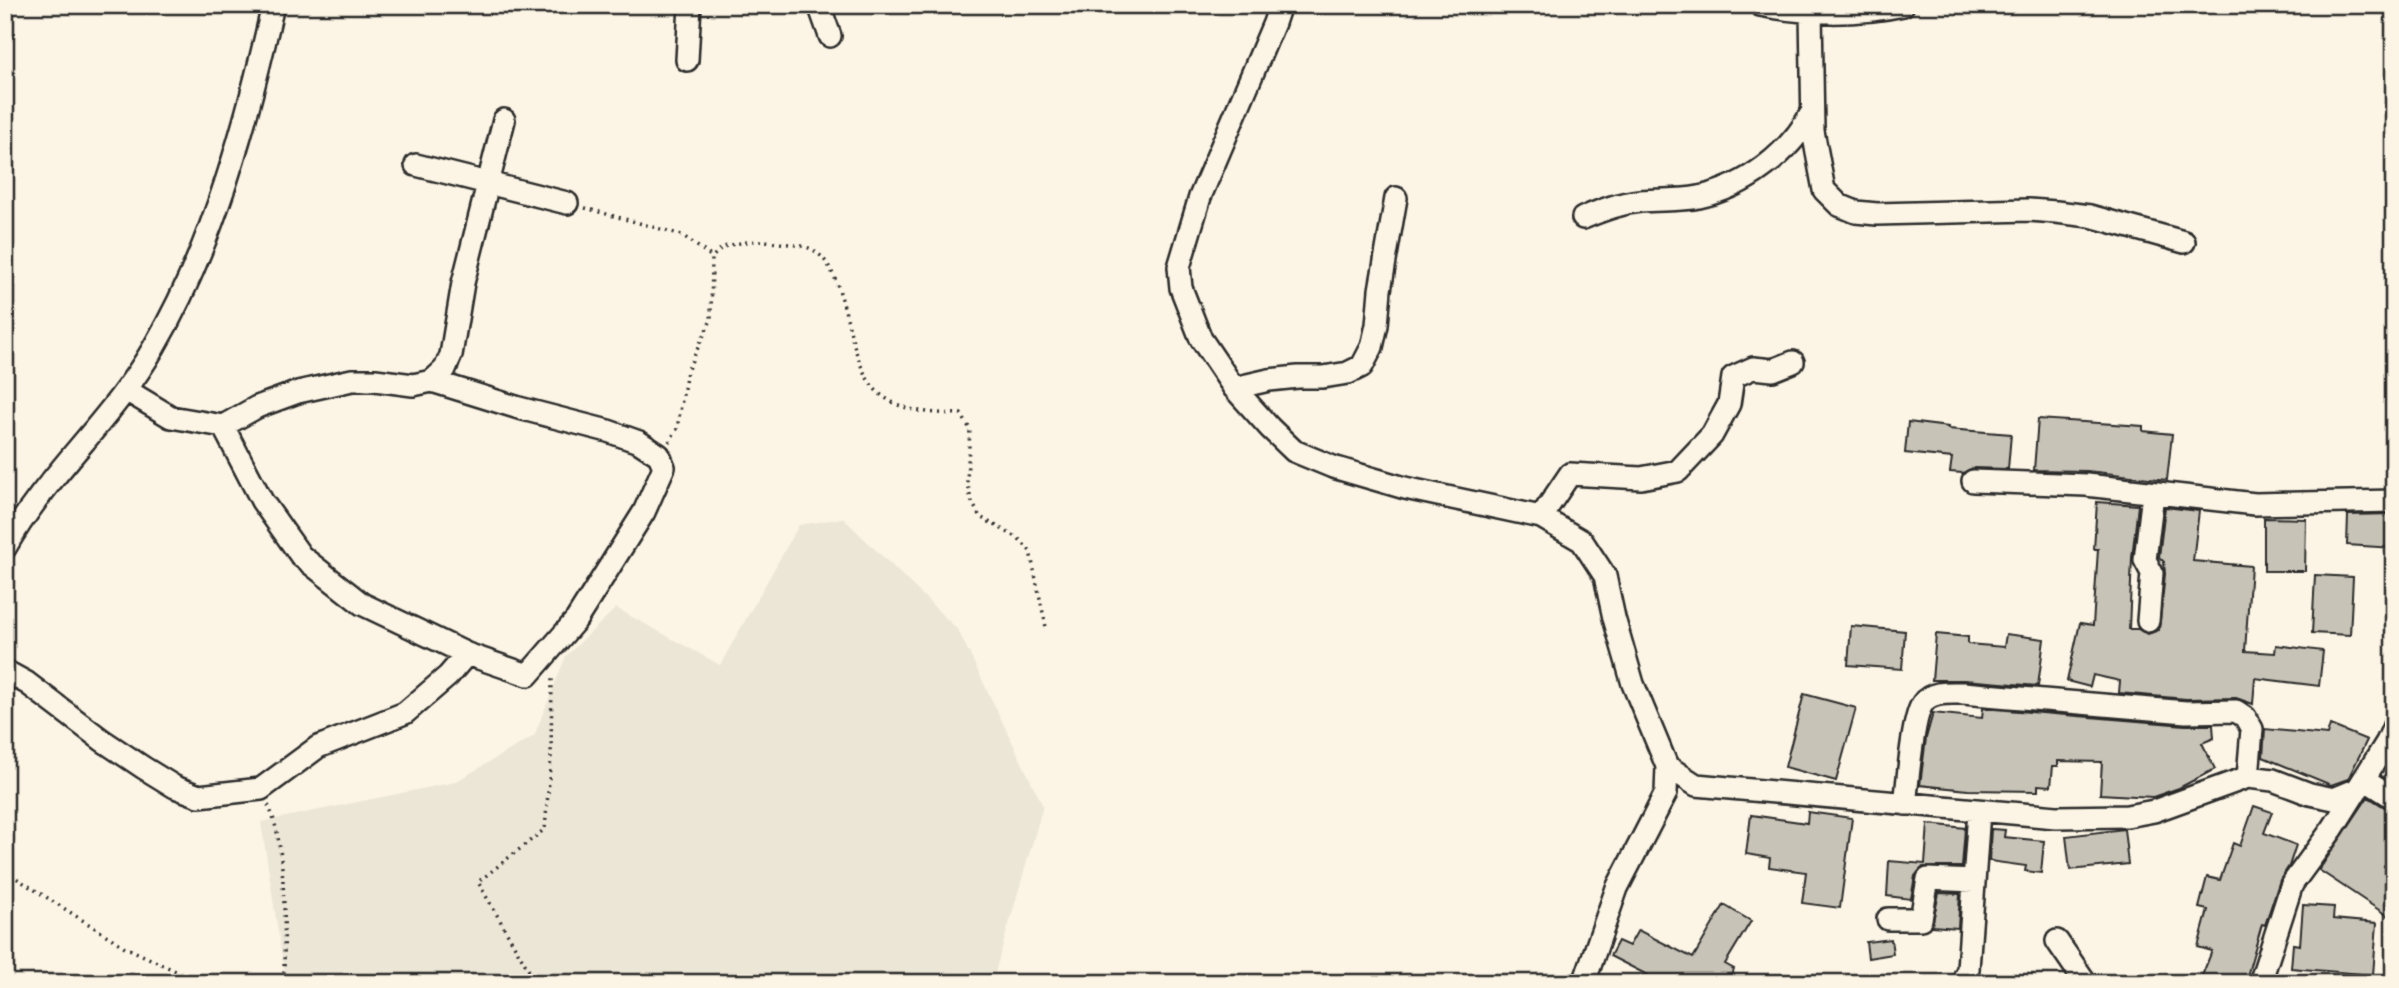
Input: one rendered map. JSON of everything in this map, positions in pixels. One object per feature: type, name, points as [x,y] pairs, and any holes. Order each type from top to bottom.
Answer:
[{"type":"street","points":[[5,548],[13,520],[126,390],[155,347],[192,269],[233,161],[273,5]]},
{"type":"street","points":[[687,60],[690,5]]},
{"type":"street","points":[[819,5],[830,36]]},
{"type":"street","points":[[1280,5],[1275,23],[1200,197],[1178,267],[1181,288],[1201,339],[1234,388],[1294,451],[1333,467],[1405,488],[1541,517],[1582,541],[1605,576],[1633,684],[1667,766],[1666,793],[1617,888],[1584,983]]},
{"type":"street","points":[[1760,5],[1811,11],[1886,9],[1903,5]]},
{"type":"street","points":[[1811,11],[1813,131],[1824,190],[1839,205],[1856,212],[1877,214],[2029,210],[2056,212],[2091,216],[2184,242]]},
{"type":"street","points":[[1583,218],[1615,205],[1698,197],[1745,179],[1780,155],[1804,128],[1812,112]]},
{"type":"street","points":[[432,381],[445,369],[451,355],[463,283],[504,120]]},
{"type":"street","points":[[415,165],[567,203]]},
{"type":"street","points":[[1234,388],[1278,379],[1348,373],[1362,366],[1372,347],[1377,325],[1380,290],[1396,198]]},
{"type":"street","points":[[1541,517],[1570,474],[1640,478],[1678,471],[1712,435],[1729,404],[1733,377],[1753,368],[1773,370],[1793,362]]},
{"type":"street","points":[[126,390],[171,417],[223,426],[257,407],[298,392],[352,380],[413,385],[432,381],[639,442],[659,455],[664,467],[644,512],[576,620],[528,675],[467,654],[362,604],[301,556],[262,501],[223,426]]},
{"type":"street","points":[[1973,481],[2086,485],[2255,504],[2394,501]]},
{"type":"street","points":[[2148,621],[2152,573],[2145,560],[2153,494]]},
{"type":"street","points":[[5,671],[27,683],[102,740],[175,787],[199,796],[261,789],[318,747],[405,713],[448,676],[467,654]]},
{"type":"street","points":[[1905,804],[1917,716],[1923,701],[1938,693],[2186,712],[2236,711],[2252,729],[2248,777]]},
{"type":"street","points":[[2260,983],[2292,884],[2361,784],[2394,726]]},
{"type":"street","points":[[1667,766],[1696,785]]},
{"type":"street","points":[[1666,793],[1696,785],[2056,817],[2127,816],[2154,811],[2248,777],[2273,780],[2309,794],[2334,799],[2361,784]]},
{"type":"street","points":[[2361,784],[2394,798]]},
{"type":"street","points":[[2309,794],[2325,822],[2326,838]]},
{"type":"street","points":[[1962,983],[1968,969],[1979,811]]},
{"type":"street","points":[[1888,919],[1922,919],[1928,879],[1974,881]]},
{"type":"street","points":[[2057,941],[2086,983]]},
{"type":"path","points":[[567,203],[682,235],[712,257]]},
{"type":"path","points":[[659,455],[677,429],[687,371],[711,320],[712,257],[722,248],[766,241],[809,248],[824,260],[835,277],[853,343],[866,376],[879,393],[899,405],[919,412],[961,414],[970,429],[967,481],[971,500],[980,517],[1018,538],[1030,551],[1045,627]]},
{"type":"path","points":[[536,983],[478,882],[545,830],[551,757],[552,648]]},
{"type":"path","points":[[261,789],[271,811],[279,841],[284,983]]},
{"type":"path","points":[[5,871],[125,947],[197,981],[207,983]]},
{"type":"shaded area","points":[[843,518],[958,630],[1043,806],[992,983],[286,983],[261,822],[455,782],[534,736],[566,656],[616,608],[720,665],[799,525]]},
{"type":"building","points":[[2038,419],[2143,426],[2143,431],[2172,434],[2167,480],[2087,471],[2034,470]]},
{"type":"building","points":[[1908,422],[1948,429],[2011,434],[2008,469],[1973,468],[1963,473],[1950,472],[1952,458],[1905,453]]},
{"type":"building","points":[[2097,502],[2138,505],[2132,558],[2129,629],[2138,629],[2148,634],[2159,630],[2165,574],[2164,562],[2159,557],[2165,507],[2199,511],[2193,561],[2251,566],[2245,651],[2275,653],[2276,645],[2323,651],[2319,686],[2255,678],[2253,704],[2236,698],[2186,699],[2119,693],[2120,681],[2093,675],[2090,687],[2067,681],[2080,623],[2093,625],[2098,549],[2094,549]]},
{"type":"building","points":[[2394,514],[2394,548],[2347,545],[2348,515]]},
{"type":"building","points":[[2264,518],[2306,519],[2305,571],[2264,571]]},
{"type":"building","points":[[2315,575],[2353,577],[2350,635],[2312,633]]},
{"type":"building","points":[[1851,626],[1905,631],[1902,669],[1848,665]]},
{"type":"building","points":[[1936,634],[1968,637],[1968,644],[2004,647],[2006,634],[2044,639],[2038,686],[1932,680]]},
{"type":"building","points":[[1804,694],[1856,708],[1836,781],[1785,767]]},
{"type":"building","points":[[1983,708],[2213,725],[2214,738],[2202,743],[2215,769],[2179,788],[2153,797],[2100,794],[2102,762],[2058,761],[2058,766],[2053,766],[2051,786],[2038,785],[2038,791],[1968,790],[1920,785],[1926,738],[1933,713],[1982,718]]},
{"type":"building","points":[[2330,725],[2367,740],[2348,779],[2331,785],[2263,757],[2265,729],[2327,735]]},
{"type":"building","points":[[2368,797],[2394,813],[2394,852],[2384,866],[2394,872],[2394,920],[2319,870]]},
{"type":"building","points":[[2254,806],[2272,812],[2264,833],[2296,845],[2289,866],[2280,880],[2265,925],[2262,924],[2245,983],[2199,983],[2212,951],[2198,947],[2208,910],[2199,908],[2207,877],[2220,880],[2233,843],[2240,846]]},
{"type":"building","points":[[1808,812],[1852,818],[1840,908],[1802,903],[1806,872],[1769,867],[1770,858],[1746,854],[1751,815],[1807,823]]},
{"type":"building","points":[[1928,824],[1965,828],[1962,867],[1923,867],[1915,876],[1911,899],[1887,896],[1889,861],[1925,864]]},
{"type":"building","points":[[1991,829],[2005,830],[2004,837],[2044,841],[2041,873],[2025,871],[2026,866],[1989,861]]},
{"type":"building","points":[[2124,829],[2128,864],[2070,870],[2066,836]]},
{"type":"building","points":[[1939,893],[1960,894],[1958,928],[1932,926]]},
{"type":"building","points":[[1724,905],[1751,921],[1725,964],[1734,969],[1727,983],[1663,983],[1610,956],[1618,941],[1629,946],[1638,930],[1693,958]]},
{"type":"building","points":[[2303,905],[2334,907],[2333,919],[2377,923],[2373,975],[2291,968],[2293,944],[2300,945]]},
{"type":"building","points":[[1891,939],[1893,954],[1868,958],[1866,942]]}]
